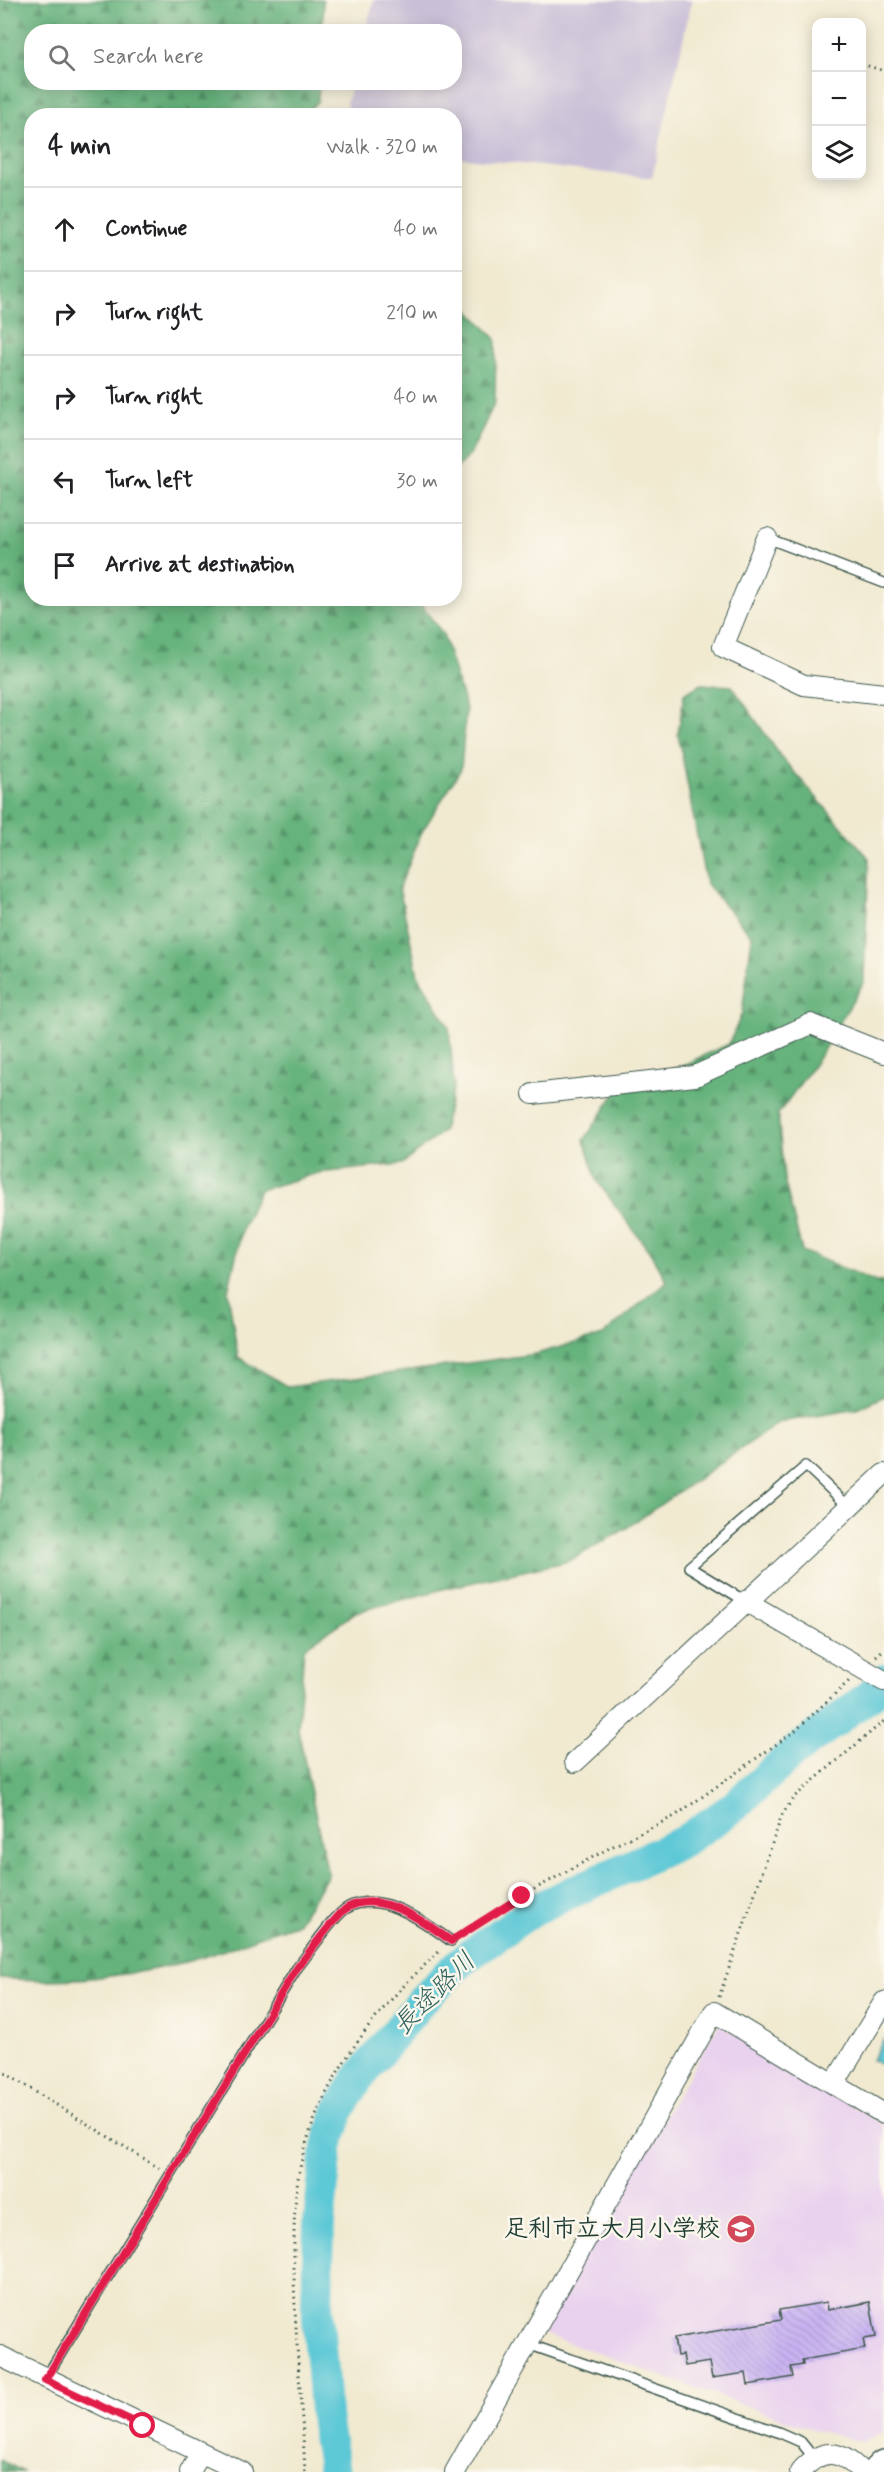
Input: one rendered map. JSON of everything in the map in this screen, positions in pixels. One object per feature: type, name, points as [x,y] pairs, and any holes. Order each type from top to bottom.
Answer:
[{"type":"highway","points":[[879,2472],[884,2467]]},
{"type":"street","points":[[767,538],[723,647],[804,685],[884,694]]},
{"type":"street","points":[[533,1094],[695,1076],[811,1024],[884,1053]]},
{"type":"street","points":[[575,1762],[745,1601],[884,1474]]},
{"type":"street","points":[[745,1601],[884,1682]]},
{"type":"street","points":[[834,2084],[884,2002]]},
{"type":"street","points":[[455,2472],[714,2012],[884,2114]]},
{"type":"street","points":[[0,2356],[45,2380],[242,2472]]},
{"type":"street","points":[[190,2472],[200,2454]]},
{"type":"street","points":[[800,2472],[813,2457],[831,2454],[849,2459],[862,2472]]},
{"type":"lane","points":[[767,538],[884,583]]},
{"type":"lane","points":[[745,1601],[689,1567],[806,1466],[848,1506]]},
{"type":"lane","points":[[45,2380],[297,1968],[346,1908],[366,1902],[410,1912],[451,1941]]},
{"type":"lane","points":[[528,2344],[778,2432],[801,2442],[813,2457]]},
{"type":"path","points":[[866,66],[884,71]]},
{"type":"path","points":[[305,2472],[295,2320],[294,2235],[299,2174],[306,2144],[323,2101],[346,2058],[390,2001],[417,1971],[451,1941],[522,1896],[613,1846],[675,1816],[795,1731],[884,1649]]},
{"type":"path","points":[[714,2012],[782,1815],[794,1797],[884,1721]]},
{"type":"path","points":[[0,2070],[170,2175]]},
{"type":"shaded area","points":[[374,0],[692,0],[652,178],[462,158],[462,108],[347,108],[346,103],[350,90],[462,90],[462,24],[367,24]]},
{"type":"shaded area","name":"足利市立大月小学校","points":[[719,2024],[884,2125],[884,2431],[864,2442],[811,2429],[538,2332]]},
{"type":"green space","points":[[0,0],[323,0],[323,24],[24,24],[24,90],[319,90],[318,101],[311,108],[24,108],[24,606],[422,606],[443,634],[466,709],[461,769],[423,830],[399,888],[418,975],[449,1027],[454,1086],[443,1131],[402,1164],[318,1173],[260,1190],[243,1226],[228,1291],[238,1357],[288,1387],[536,1354],[603,1335],[667,1281],[649,1251],[597,1181],[584,1140],[619,1088],[679,1067],[729,1044],[742,1013],[752,936],[706,884],[678,734],[684,694],[701,684],[732,686],[782,758],[869,858],[864,982],[818,1059],[778,1114],[784,1179],[802,1251],[876,1282],[884,1281],[884,1396],[857,1409],[780,1422],[625,1529],[569,1561],[447,1588],[356,1612],[304,1648],[298,1729],[328,1875],[297,1924],[210,1955],[132,1973],[80,1979],[0,1978]]},
{"type":"green space","points":[[462,303],[496,339],[495,402],[471,453],[462,463]]},
{"type":"green space","points":[[0,2459],[23,2472],[0,2472]]},
{"type":"water","points":[[884,2039],[884,2067],[872,2060]]},
{"type":"building","points":[[827,2302],[828,2310],[870,2302],[876,2337],[863,2339],[865,2349],[802,2360],[803,2365],[791,2367],[793,2377],[748,2385],[746,2373],[712,2378],[709,2362],[685,2366],[683,2355],[677,2356],[674,2338],[781,2320],[779,2310]]},
{"type":"waterway","name":"長途路川","points":[[334,2472],[326,2423],[317,2306],[319,2223],[327,2147],[339,2110],[357,2080],[422,2000],[464,1959],[533,1910],[684,1841],[731,1809],[793,1753],[869,1696],[884,1680]]},
{"type":"place","name":"足利市立大月小学校","points":[[741,2229]]},
{"type":"route","points":[[143,2426],[45,2380],[297,1968],[346,1908],[366,1902],[410,1912],[451,1941],[522,1896]]}]
